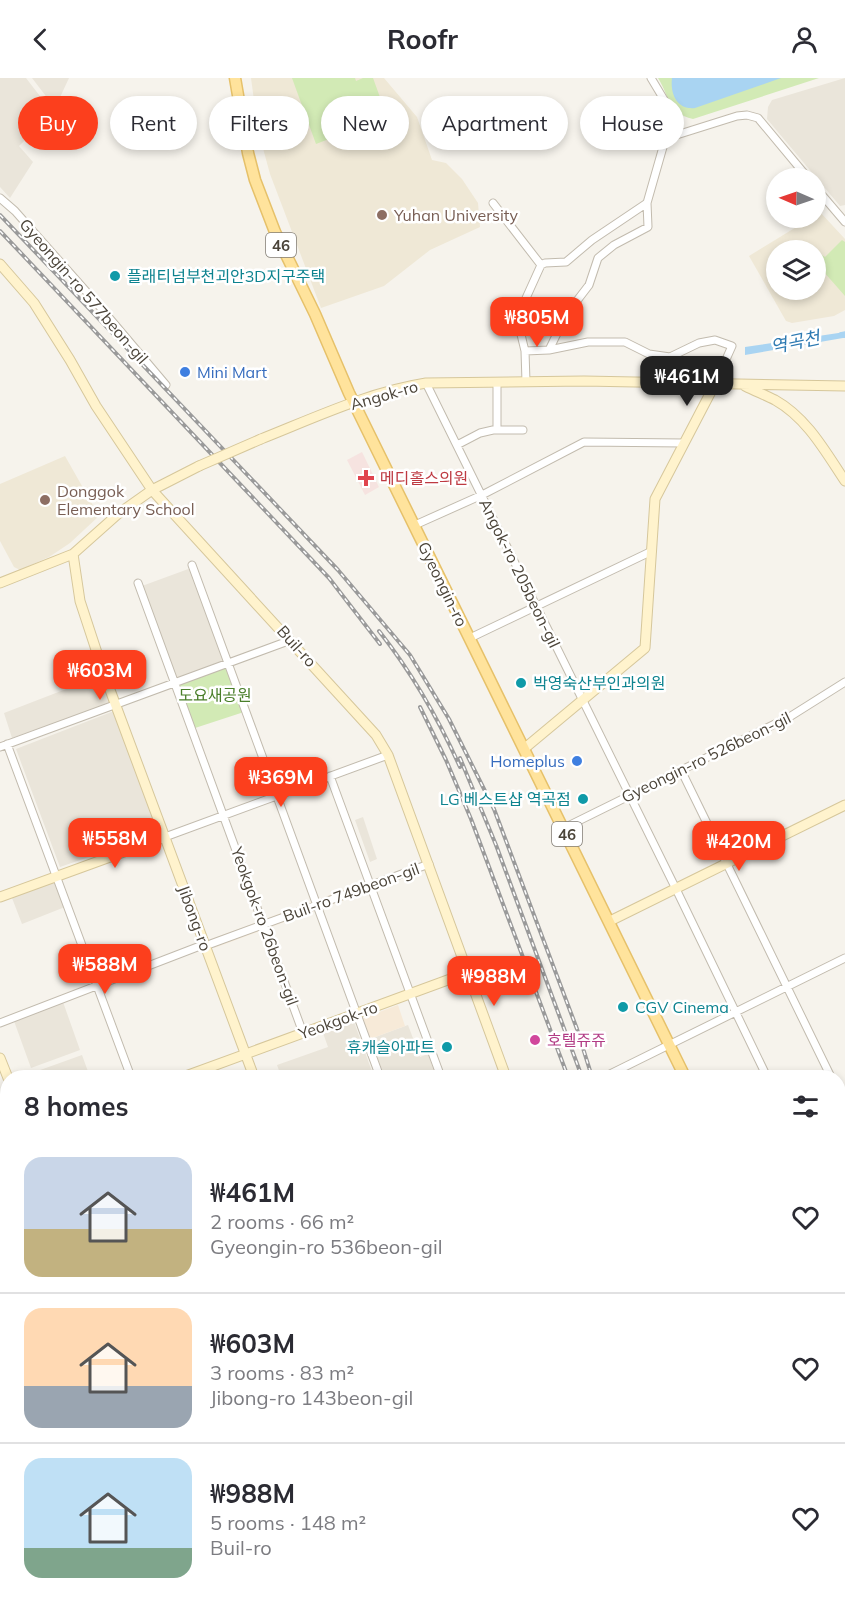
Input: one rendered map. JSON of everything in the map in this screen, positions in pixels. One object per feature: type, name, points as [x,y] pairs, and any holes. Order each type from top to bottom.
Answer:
[{"type":"main road","name":"Gyeongin-ro","points":[[235,78],[255,180],[275,232],[354,402],[682,1070]]},
{"type":"street","points":[[651,78],[662,96]]},
{"type":"street","points":[[684,133],[737,116],[747,115],[758,118],[800,168]]},
{"type":"street","points":[[549,350],[566,315],[589,285],[598,258],[614,245],[648,227],[647,203],[663,150]]},
{"type":"street","name":"Gyeongin-ro 577beon-gil","points":[[0,198],[15,211],[166,385]]},
{"type":"street","points":[[826,200],[845,222]]},
{"type":"street","points":[[493,203],[541,265]]},
{"type":"street","points":[[526,382],[525,351],[517,318],[541,265],[566,262],[592,240],[647,203]]},
{"type":"street","name":"Buil-ro","points":[[0,264],[34,303],[96,406],[152,490],[368,725],[388,755],[503,1070]]},
{"type":"street","points":[[525,351],[549,350],[588,342],[625,342],[649,354],[670,357],[699,343],[715,340],[732,346],[715,384],[655,499],[645,648],[525,748]]},
{"type":"street","points":[[497,382],[497,430]]},
{"type":"street","name":"Angok-ro","points":[[0,583],[73,554],[118,514],[152,490],[199,465],[354,402],[426,383],[740,384],[776,400],[797,417],[816,435],[845,481]]},
{"type":"street","name":"Angok-ro 205beon-gil","points":[[426,383],[764,1070]]},
{"type":"street","points":[[740,384],[845,386]]},
{"type":"street","points":[[457,445],[480,433],[497,430],[523,430]]},
{"type":"street","points":[[415,525],[482,495],[584,442],[684,443]]},
{"type":"street","points":[[470,638],[652,551]]},
{"type":"street","name":"Jibong-ro","points":[[73,554],[80,602],[103,671],[252,1070]]},
{"type":"street","points":[[192,565],[377,1070]]},
{"type":"street","name":"Yeokgok-ro 26beon-gil","points":[[138,583],[303,1033]]},
{"type":"street","points":[[128,1070],[56,876],[4,746],[291,640]]},
{"type":"street","name":"Gyeongin-ro 526beon-gil","points":[[564,828],[791,716],[845,682]]},
{"type":"street","points":[[0,897],[388,755]]},
{"type":"street","points":[[681,770],[828,1070]]},
{"type":"street","points":[[330,776],[438,1070]]},
{"type":"street","points":[[610,921],[845,805]]},
{"type":"street","name":"Buil-ro 749beon-gil","points":[[0,1023],[200,946],[429,864]]},
{"type":"street","points":[[618,1070],[845,958]]},
{"type":"street","name":"Yeokgok-ro","points":[[204,1070],[494,963]]},
{"type":"shaded area","points":[[0,78],[26,78],[40,96],[18,96],[18,150],[22,150],[33,162],[10,198],[0,187]]},
{"type":"shaded area","points":[[32,78],[69,78],[61,96],[46,96]]},
{"type":"shaded area","name":"Yuhan University","points":[[251,78],[384,78],[399,96],[321,96],[321,150],[409,150],[409,108],[417,117],[421,128],[421,150],[429,150],[432,160],[446,163],[462,179],[478,203],[480,227],[430,250],[384,286],[321,308],[270,174],[263,150],[309,150],[309,96],[253,96]]},
{"type":"shaded area","points":[[845,78],[845,205],[840,206],[826,189],[826,168],[808,168],[767,119],[768,107],[772,100]]},
{"type":"shaded area","points":[[826,218],[845,239],[845,310],[834,316],[792,323],[786,321],[774,300],[826,300],[826,240],[775,240],[795,228],[826,228]]},
{"type":"shaded area","points":[[766,246],[766,286],[749,256]]},
{"type":"shaded area","name":"메디홀스의원","points":[[362,452],[379,487],[365,495],[347,460]]},
{"type":"shaded area","name":"Donggok Elementary School","points":[[65,456],[99,516],[70,543],[49,557],[20,570],[14,567],[0,541],[0,484]]},
{"type":"shaded area","points":[[191,568],[225,663],[177,681],[142,586]]},
{"type":"shaded area","points":[[100,676],[110,703],[12,738],[4,713]]},
{"type":"shaded area","points":[[114,711],[155,821],[149,836],[60,867],[16,749]]},
{"type":"shaded area","points":[[363,817],[377,859],[370,862],[355,820]]},
{"type":"shaded area","points":[[361,870],[371,889],[369,891],[268,928],[270,934],[265,935],[263,930],[214,948],[211,939],[260,921],[259,917],[263,915],[265,919],[311,902],[309,894],[316,892],[319,899],[365,882]]},
{"type":"shaded area","points":[[53,882],[56,884],[65,907],[22,924],[12,898]]},
{"type":"shaded area","points":[[63,1002],[80,1050],[31,1068],[14,1021]]},
{"type":"shaded area","points":[[398,1005],[405,1026],[370,1039],[363,1018]]},
{"type":"shaded area","points":[[354,1022],[371,1070],[279,1070],[277,1065],[328,1047],[323,1033]]},
{"type":"shaded area","points":[[408,1025],[420,1057],[428,1054],[434,1070],[382,1070],[370,1039]]},
{"type":"shaded area","points":[[82,1055],[87,1070],[40,1070]]},
{"type":"green space","points":[[292,78],[355,78],[356,81],[373,78],[380,96],[321,96],[321,142],[316,144],[309,125],[309,96],[299,96]]},
{"type":"green space","points":[[658,78],[819,78],[693,119],[684,116],[684,96],[667,96]]},
{"type":"green space","points":[[842,240],[845,242],[845,296],[826,274],[826,256]]},
{"type":"green space","name":"도요새공원","points":[[230,664],[247,711],[192,729],[176,683]]},
{"type":"water","points":[[672,78],[781,78],[695,108],[684,106],[684,96],[674,96]]},
{"type":"water","points":[[845,332],[845,338],[745,355],[745,347]]},
{"type":"waterway","name":"역곡천","points":[[840,333],[845,332]]},
{"type":"railway","points":[[0,215],[338,570],[410,655],[449,719],[494,809],[577,1029],[590,1070]]},
{"type":"railway","points":[[0,231],[329,578],[380,644]]},
{"type":"railway","points":[[379,631],[424,696],[460,767]]},
{"type":"railway","points":[[420,707],[471,819],[565,1070]]},
{"type":"railway","points":[[460,758],[496,845],[579,1070]]},
{"type":"place","name":"Yuhan University","points":[[382,215]]},
{"type":"place","name":"플래티넘부천괴안3D지구주택","points":[[115,276]]},
{"type":"place","name":"Mini Mart","points":[[185,372]]},
{"type":"place","name":"메디홀스의원","points":[[366,478]]},
{"type":"place","name":"Donggok Elementary School","points":[[45,500]]},
{"type":"place","name":"박영숙산부인과의원","points":[[521,683]]},
{"type":"place","name":"Homeplus","points":[[577,761]]},
{"type":"place","name":"LG 베스트샵 역곡점","points":[[583,799]]},
{"type":"place","name":"CGV Cinema","points":[[623,1007]]},
{"type":"place","name":"호텔쥬쥬","points":[[535,1040]]},
{"type":"place","name":"휴캐슬아파트","points":[[447,1047]]}]
